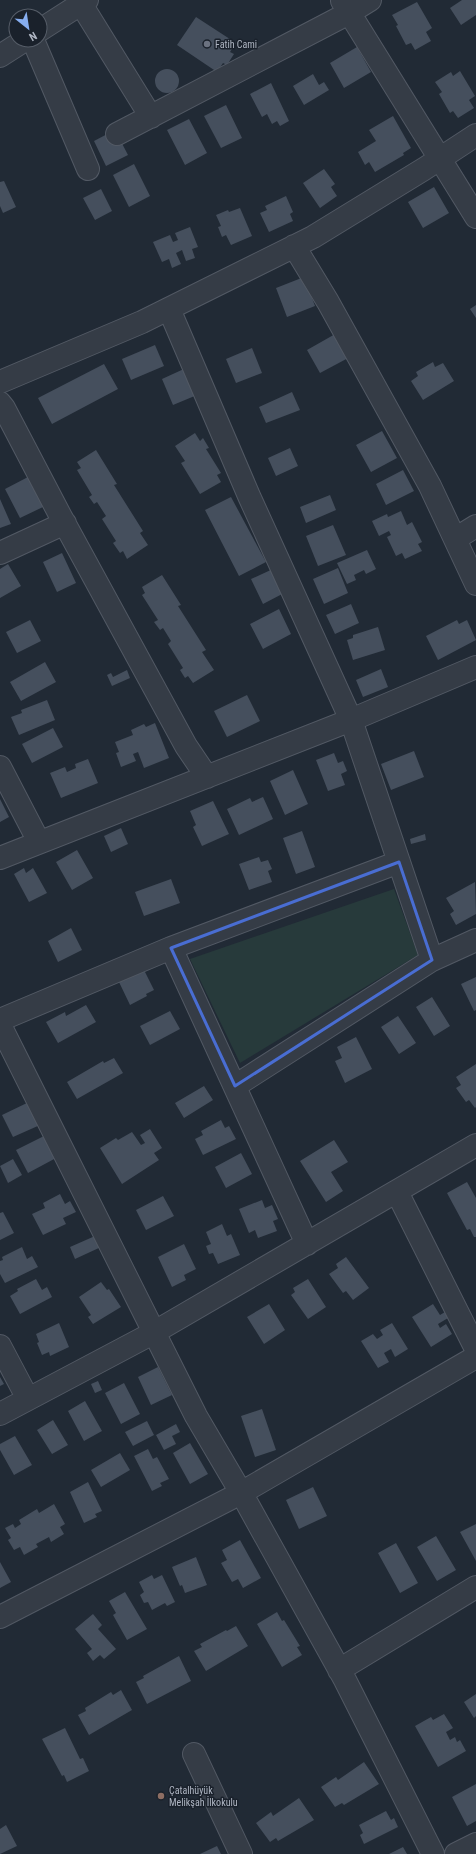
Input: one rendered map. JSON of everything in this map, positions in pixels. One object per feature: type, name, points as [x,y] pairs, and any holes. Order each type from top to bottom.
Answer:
[{"type":"street","points":[[117,134],[151,117],[345,6],[370,0]]},
{"type":"street","points":[[48,25],[84,2],[151,117]]},
{"type":"street","points":[[345,6],[441,158],[476,217]]},
{"type":"street","points":[[0,56],[12,48]]},
{"type":"street","points":[[36,48],[88,169]]},
{"type":"street","points":[[0,382],[142,322],[313,237],[476,135]]},
{"type":"street","points":[[294,246],[328,302],[430,486],[476,584]]},
{"type":"street","points":[[169,309],[249,496],[351,720],[432,960]]},
{"type":"street","points":[[0,403],[186,746],[207,776]]},
{"type":"street","points":[[0,553],[64,523]]},
{"type":"street","points":[[455,539],[476,526]]},
{"type":"street","points":[[0,858],[351,720],[476,667]]},
{"type":"street","points":[[0,767],[39,842]]},
{"type":"street","points":[[0,1020],[171,948],[399,862]]},
{"type":"street","points":[[236,1086],[432,960],[476,940]]},
{"type":"street","points":[[171,948],[236,1086],[307,1244]]},
{"type":"street","points":[[0,1025],[153,1333],[196,1416],[241,1493],[339,1670],[433,1854]]},
{"type":"street","points":[[0,1414],[153,1333],[476,1145]]},
{"type":"street","points":[[397,1192],[476,1349]]},
{"type":"street","points":[[0,1346],[28,1399]]},
{"type":"street","points":[[0,1617],[241,1493],[476,1357]]},
{"type":"street","points":[[339,1670],[476,1587]]},
{"type":"street","points":[[194,1754],[241,1854]]},
{"type":"street","points":[[456,1854],[476,1844]]},
{"type":"highlighted area","points":[[399,862],[432,960],[235,1086],[171,948]]},
{"type":"shaded area","points":[[394,889],[418,955],[240,1063],[190,959]]},
{"type":"building","points":[[462,0],[476,0],[476,15],[461,25],[450,8]]},
{"type":"building","points":[[417,2],[432,28],[426,32],[431,41],[415,50],[411,43],[406,45],[396,26],[398,25],[392,15]]},
{"type":"building","name":"Fatih Cami","points":[[196,17],[236,43],[230,52],[234,54],[227,65],[223,63],[217,72],[177,45]]},
{"type":"building","points":[[357,47],[371,72],[344,88],[330,63]]},
{"type":"building","points":[[167,69],[176,72],[179,81],[176,90],[167,93],[158,90],[155,81],[158,72]]},
{"type":"building","points":[[460,71],[475,96],[469,100],[474,108],[458,118],[453,111],[450,113],[439,94],[442,92],[435,82],[451,72],[453,76]]},
{"type":"building","points":[[313,74],[319,85],[324,82],[329,90],[304,105],[293,86]]},
{"type":"building","points":[[271,83],[289,121],[280,126],[277,121],[272,124],[267,114],[262,117],[250,94]]},
{"type":"building","points":[[226,105],[242,138],[221,148],[204,116]]},
{"type":"building","points":[[393,116],[411,148],[403,153],[404,155],[375,172],[369,162],[365,165],[358,152],[376,141],[369,130]]},
{"type":"building","points":[[189,119],[207,153],[185,165],[167,130]]},
{"type":"building","points":[[115,130],[128,155],[106,166],[94,141]]},
{"type":"building","points":[[134,164],[150,196],[129,207],[113,175]]},
{"type":"building","points":[[324,169],[335,184],[331,187],[337,196],[320,208],[303,183]]},
{"type":"building","points":[[4,181],[16,207],[3,213],[0,206],[0,182]]},
{"type":"building","points":[[434,187],[449,213],[423,228],[408,202]]},
{"type":"building","points":[[101,189],[112,211],[95,220],[83,198]]},
{"type":"building","points":[[286,196],[293,212],[290,214],[293,221],[269,232],[260,213],[267,210],[265,206]]},
{"type":"building","points":[[240,208],[252,236],[231,245],[226,235],[222,237],[218,227],[221,226],[216,215],[228,210],[229,212]]},
{"type":"building","points":[[190,227],[198,247],[192,249],[195,258],[186,261],[182,250],[176,253],[181,264],[172,268],[169,259],[162,262],[153,242],[170,235],[173,242],[178,240],[175,233]]},
{"type":"building","points":[[304,277],[315,306],[287,317],[276,288]]},
{"type":"building","points":[[476,305],[476,318],[470,309]]},
{"type":"building","points":[[337,333],[350,357],[320,373],[307,350]]},
{"type":"building","points":[[155,345],[164,366],[131,380],[122,359]]},
{"type":"building","points":[[252,348],[262,373],[236,383],[226,359]]},
{"type":"building","points":[[433,362],[435,367],[443,363],[454,381],[423,400],[411,381],[418,376],[416,372]]},
{"type":"building","points":[[104,364],[118,389],[52,424],[38,398]]},
{"type":"building","points":[[186,368],[197,395],[173,405],[162,379]]},
{"type":"building","points":[[292,392],[300,410],[266,423],[259,407]]},
{"type":"building","points":[[382,431],[397,458],[371,472],[356,445]]},
{"type":"building","points":[[195,433],[200,441],[203,438],[209,448],[206,449],[221,473],[217,475],[221,482],[200,494],[181,463],[185,461],[175,446]]},
{"type":"building","points":[[290,448],[298,466],[276,476],[268,458]]},
{"type":"building","points":[[96,450],[117,484],[114,485],[143,531],[140,533],[148,545],[127,559],[123,551],[120,553],[113,543],[116,541],[102,519],[106,516],[97,502],[94,504],[89,497],[92,495],[77,470],[81,468],[77,462]]},
{"type":"building","points":[[403,470],[414,491],[386,505],[376,484]]},
{"type":"building","points":[[28,477],[43,507],[20,518],[5,489]]},
{"type":"building","points":[[330,495],[336,510],[306,523],[300,507]]},
{"type":"building","points":[[231,497],[266,562],[239,576],[205,510]]},
{"type":"building","points":[[0,499],[11,524],[0,528]]},
{"type":"building","points":[[401,511],[407,525],[412,522],[422,542],[418,544],[422,551],[405,559],[402,553],[396,556],[387,537],[391,535],[389,531],[379,536],[372,521],[387,514],[388,517]]},
{"type":"building","points":[[333,525],[346,555],[318,566],[306,536]]},
{"type":"building","points":[[367,550],[376,569],[366,574],[364,570],[354,575],[356,580],[347,584],[337,563]]},
{"type":"building","points":[[62,553],[76,583],[57,592],[43,562]]},
{"type":"building","points":[[8,564],[21,586],[0,598],[0,569]]},
{"type":"building","points":[[275,568],[286,592],[263,604],[251,579]]},
{"type":"building","points":[[338,568],[348,593],[324,604],[313,579]]},
{"type":"building","points":[[162,575],[181,605],[178,606],[206,650],[202,652],[214,670],[193,683],[188,676],[185,678],[180,670],[183,668],[168,644],[171,641],[163,628],[160,630],[154,622],[158,620],[142,595],[145,593],[142,587]]},
{"type":"building","points":[[351,604],[359,623],[335,634],[326,615]]},
{"type":"building","points":[[279,609],[291,634],[263,649],[250,624]]},
{"type":"building","points":[[30,620],[41,641],[17,653],[6,632]]},
{"type":"building","points":[[457,620],[459,624],[467,620],[476,640],[438,660],[426,636]]},
{"type":"building","points":[[378,627],[385,650],[353,660],[347,640],[353,638],[353,635]]},
{"type":"building","points":[[45,662],[56,682],[21,701],[10,682]]},
{"type":"building","points":[[381,669],[388,687],[363,697],[356,680]]},
{"type":"building","points":[[127,670],[130,678],[112,686],[107,675],[111,673],[113,677]]},
{"type":"building","points":[[247,695],[260,721],[227,737],[214,711]]},
{"type":"building","points":[[47,700],[55,720],[19,735],[11,717],[22,713],[21,710]]},
{"type":"building","points":[[155,723],[169,758],[144,768],[138,752],[133,754],[136,761],[121,767],[116,753],[119,752],[115,742],[133,735],[131,730],[144,724],[146,727]]},
{"type":"building","points":[[53,728],[63,747],[32,763],[22,744]]},
{"type":"building","points":[[414,751],[424,777],[391,790],[381,764]]},
{"type":"building","points":[[334,753],[338,763],[343,761],[347,771],[341,774],[345,785],[328,791],[316,760]]},
{"type":"building","points":[[88,759],[98,783],[61,798],[50,773],[65,767],[67,772],[76,768],[75,764]]},
{"type":"building","points":[[293,770],[308,804],[285,815],[270,781]]},
{"type":"building","points":[[263,797],[273,819],[239,835],[227,809],[250,798],[252,802]]},
{"type":"building","points":[[0,799],[9,817],[0,822]]},
{"type":"building","points":[[213,801],[229,834],[202,846],[193,827],[196,825],[190,811]]},
{"type":"building","points":[[121,828],[128,844],[111,852],[104,836]]},
{"type":"building","points":[[302,831],[315,867],[296,874],[283,838]]},
{"type":"building","points":[[425,834],[426,840],[411,844],[410,839]]},
{"type":"building","points":[[77,850],[93,878],[72,890],[56,862]]},
{"type":"building","points":[[259,857],[261,862],[268,860],[272,869],[268,871],[272,882],[249,890],[239,864]]},
{"type":"building","points":[[24,868],[26,873],[33,868],[47,893],[29,902],[14,874]]},
{"type":"building","points":[[171,879],[180,903],[144,916],[135,892]]},
{"type":"building","points":[[475,882],[476,914],[456,925],[450,914],[454,911],[446,898]]},
{"type":"building","points":[[71,928],[82,950],[58,962],[48,941]]},
{"type":"building","points":[[144,970],[154,990],[146,994],[147,996],[130,1005],[119,982]]},
{"type":"building","points":[[476,977],[476,1010],[474,1011],[461,984]]},
{"type":"building","points":[[432,997],[450,1026],[434,1036],[416,1007]]},
{"type":"building","points":[[86,1005],[96,1022],[58,1043],[46,1022],[65,1012],[66,1016]]},
{"type":"building","points":[[170,1011],[180,1029],[150,1045],[140,1026]]},
{"type":"building","points":[[398,1016],[416,1043],[399,1054],[381,1027]]},
{"type":"building","points":[[356,1037],[372,1069],[345,1083],[335,1061],[342,1058],[337,1047]]},
{"type":"building","points":[[114,1058],[123,1073],[77,1099],[67,1082],[103,1061],[104,1063]]},
{"type":"building","points":[[476,1064],[475,1108],[469,1100],[466,1102],[456,1088],[461,1085],[456,1077]]},
{"type":"building","points":[[204,1086],[213,1100],[184,1118],[175,1103]]},
{"type":"building","points":[[29,1102],[40,1125],[13,1137],[2,1115]]},
{"type":"building","points":[[221,1120],[225,1128],[229,1126],[236,1139],[203,1155],[195,1139],[203,1135],[201,1131]]},
{"type":"building","points":[[150,1129],[162,1148],[154,1153],[159,1160],[122,1184],[100,1148],[116,1138],[118,1140],[132,1132],[141,1145],[145,1143],[140,1135]]},
{"type":"building","points":[[44,1136],[56,1158],[28,1173],[16,1150]]},
{"type":"building","points":[[334,1140],[348,1162],[331,1172],[343,1191],[326,1202],[300,1161]]},
{"type":"building","points":[[241,1153],[252,1174],[226,1188],[215,1167]]},
{"type":"building","points":[[13,1159],[22,1175],[8,1183],[0,1166]]},
{"type":"building","points":[[467,1182],[476,1198],[476,1237],[474,1237],[470,1229],[467,1230],[447,1193]]},
{"type":"building","points":[[60,1194],[65,1204],[70,1201],[76,1212],[63,1218],[66,1224],[43,1235],[32,1214],[45,1208],[43,1203]]},
{"type":"building","points":[[163,1196],[174,1216],[146,1230],[136,1210]]},
{"type":"building","points":[[262,1200],[265,1208],[272,1205],[278,1219],[273,1221],[277,1231],[258,1238],[255,1230],[249,1233],[239,1209]]},
{"type":"building","points":[[3,1212],[14,1233],[0,1240],[0,1213]]},
{"type":"building","points":[[222,1224],[227,1236],[231,1234],[240,1255],[218,1264],[213,1253],[209,1254],[206,1246],[211,1244],[206,1232]]},
{"type":"building","points":[[95,1236],[101,1247],[75,1259],[70,1247]]},
{"type":"building","points":[[184,1244],[196,1269],[184,1275],[186,1280],[172,1287],[158,1257]]},
{"type":"building","points":[[22,1247],[27,1259],[32,1256],[38,1267],[5,1283],[0,1274],[0,1261],[3,1260],[2,1257]]},
{"type":"building","points":[[346,1257],[369,1288],[353,1300],[346,1291],[343,1293],[329,1274],[338,1268],[336,1264]]},
{"type":"building","points":[[36,1279],[42,1290],[47,1287],[52,1297],[20,1314],[10,1296],[18,1291],[17,1289]]},
{"type":"building","points":[[308,1279],[326,1307],[308,1319],[291,1295],[295,1292],[293,1288]]},
{"type":"building","points":[[101,1282],[107,1290],[109,1289],[121,1307],[93,1324],[88,1317],[91,1315],[79,1297]]},
{"type":"building","points":[[269,1304],[285,1330],[264,1344],[247,1317]]},
{"type":"building","points":[[433,1304],[440,1315],[445,1312],[448,1318],[438,1324],[440,1328],[446,1324],[452,1334],[431,1347],[412,1317]]},
{"type":"building","points":[[59,1323],[69,1347],[50,1356],[49,1352],[42,1355],[37,1343],[39,1342],[36,1334]]},
{"type":"building","points":[[392,1323],[408,1349],[395,1357],[391,1349],[384,1353],[389,1362],[378,1368],[361,1341],[373,1334],[377,1339],[383,1335],[380,1330]]},
{"type":"building","points":[[158,1367],[172,1395],[151,1405],[138,1377]]},
{"type":"building","points":[[0,1377],[4,1384],[0,1386]]},
{"type":"building","points":[[98,1381],[102,1390],[95,1393],[91,1384]]},
{"type":"building","points":[[124,1383],[140,1414],[121,1424],[105,1393]]},
{"type":"building","points":[[85,1401],[102,1431],[84,1441],[68,1411]]},
{"type":"building","points":[[262,1409],[276,1450],[255,1457],[241,1416]]},
{"type":"building","points":[[53,1420],[68,1445],[52,1454],[37,1430]]},
{"type":"building","points":[[147,1421],[154,1435],[133,1446],[125,1432]]},
{"type":"building","points":[[176,1424],[180,1432],[172,1436],[176,1444],[164,1450],[156,1435]]},
{"type":"building","points":[[15,1436],[32,1465],[14,1475],[0,1450],[0,1444]]},
{"type":"building","points":[[190,1443],[208,1474],[190,1484],[173,1453]]},
{"type":"building","points":[[148,1449],[153,1459],[157,1457],[169,1479],[160,1483],[162,1486],[152,1491],[134,1456]]},
{"type":"building","points":[[120,1453],[130,1470],[101,1487],[91,1470]]},
{"type":"building","points":[[88,1482],[102,1511],[95,1514],[97,1517],[84,1523],[70,1492]]},
{"type":"building","points":[[313,1487],[327,1516],[299,1529],[286,1500]]},
{"type":"building","points":[[54,1504],[65,1524],[60,1527],[64,1534],[51,1542],[49,1537],[36,1544],[38,1547],[24,1555],[20,1547],[14,1550],[8,1540],[11,1538],[5,1528],[13,1524],[15,1528],[21,1524],[19,1520],[37,1509],[39,1513]]},
{"type":"building","points":[[476,1524],[476,1561],[460,1532]]},
{"type":"building","points":[[436,1536],[456,1570],[437,1581],[417,1547]]},
{"type":"building","points":[[240,1540],[261,1578],[243,1588],[238,1579],[232,1582],[221,1563],[227,1560],[222,1550]]},
{"type":"building","points":[[396,1543],[418,1583],[400,1593],[378,1553]]},
{"type":"building","points":[[196,1557],[207,1585],[185,1593],[182,1585],[180,1586],[172,1567]]},
{"type":"building","points":[[0,1562],[11,1582],[0,1588]]},
{"type":"building","points":[[152,1575],[154,1579],[162,1575],[175,1602],[167,1606],[165,1603],[152,1610],[148,1602],[144,1603],[140,1595],[144,1592],[139,1582]]},
{"type":"building","points":[[125,1592],[147,1629],[127,1640],[113,1615],[116,1613],[109,1601]]},
{"type":"building","points":[[277,1612],[282,1621],[284,1620],[300,1646],[297,1647],[302,1655],[282,1667],[257,1624]]},
{"type":"building","points":[[93,1614],[102,1625],[98,1629],[116,1649],[104,1659],[100,1655],[93,1661],[87,1653],[92,1649],[75,1629]]},
{"type":"building","points":[[236,1626],[248,1646],[206,1671],[194,1651],[202,1647],[200,1644]]},
{"type":"building","points":[[179,1656],[191,1681],[147,1704],[136,1682],[144,1678],[143,1676]]},
{"type":"building","points":[[121,1690],[132,1710],[89,1735],[78,1715],[86,1711],[85,1708],[111,1692],[113,1695]]},
{"type":"building","points":[[476,1694],[476,1716],[474,1718],[464,1702]]},
{"type":"building","points":[[444,1714],[453,1728],[446,1732],[450,1740],[455,1737],[457,1742],[460,1740],[466,1751],[438,1767],[415,1726],[431,1717],[433,1720]]},
{"type":"building","points":[[65,1728],[80,1759],[83,1758],[89,1771],[67,1782],[64,1775],[62,1776],[42,1739]]},
{"type":"building","points":[[364,1762],[379,1784],[344,1805],[342,1803],[335,1807],[321,1787],[336,1777],[338,1780]]},
{"type":"building","points":[[476,1784],[476,1821],[467,1826],[452,1797]]},
{"type":"building","points":[[299,1798],[314,1820],[278,1841],[276,1838],[270,1842],[256,1823],[271,1812],[273,1816]]},
{"type":"building","points":[[386,1811],[391,1820],[394,1818],[398,1827],[364,1844],[360,1835],[363,1833],[359,1825]]},
{"type":"building","points":[[6,1825],[17,1846],[0,1854],[0,1829]]},
{"type":"building","points":[[217,1846],[221,1854],[200,1854]]},
{"type":"building","points":[[403,1847],[407,1854],[389,1854]]},
{"type":"place","name":"Fatih Cami","points":[[207,44]]},
{"type":"place","name":"Çatalhüyük Melikşah İlkokulu","points":[[161,1796]]}]
